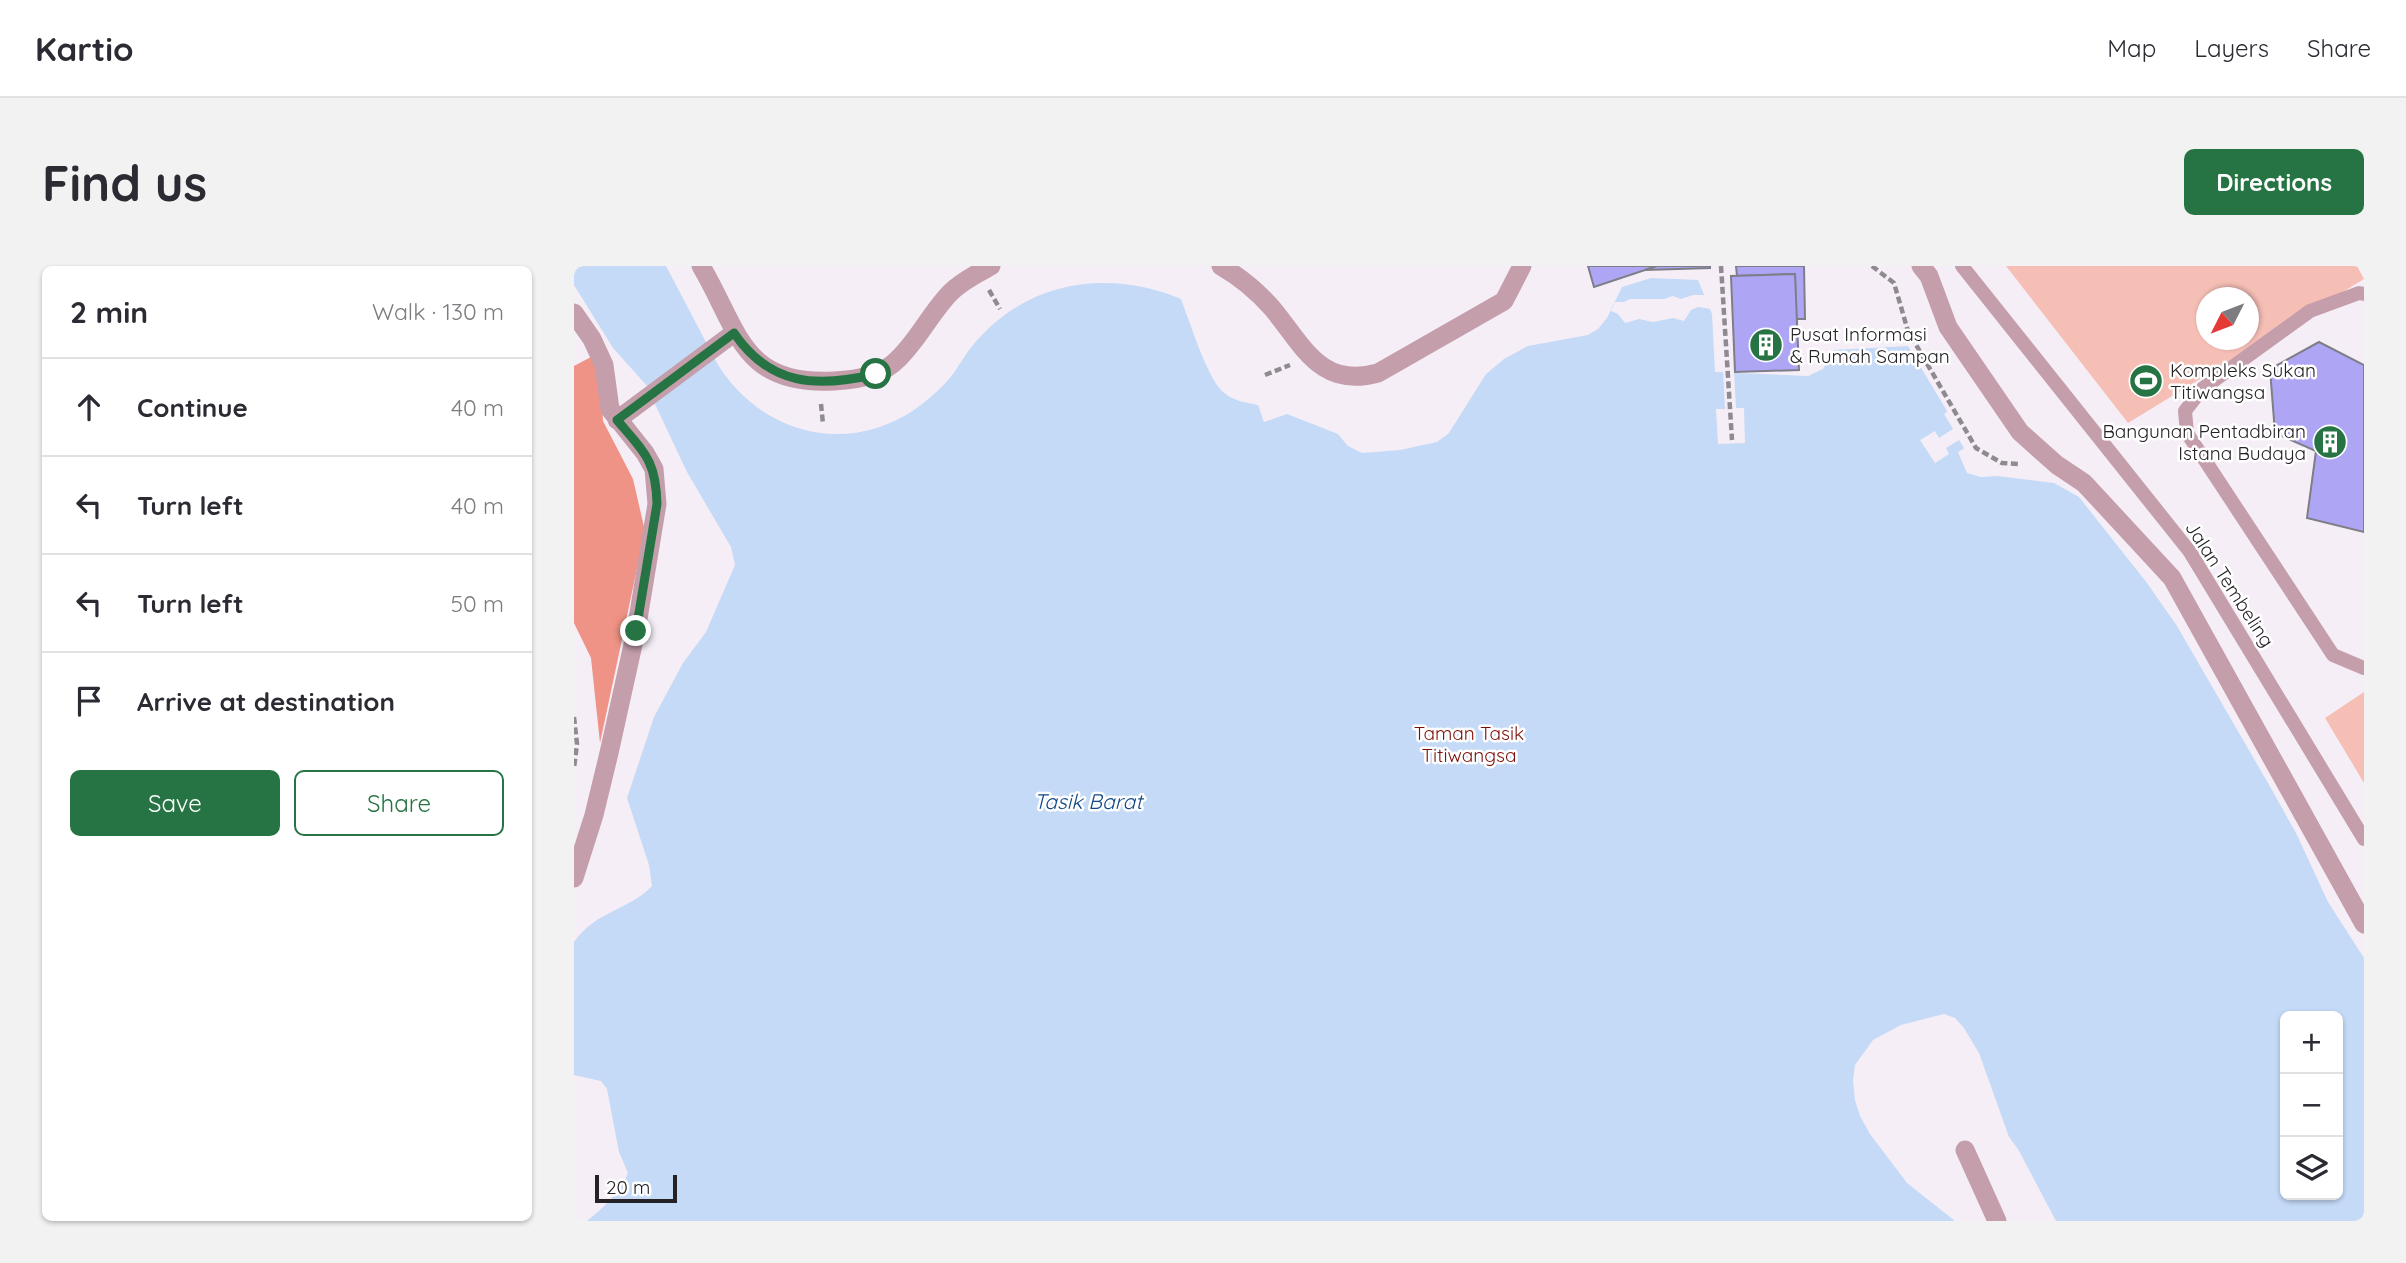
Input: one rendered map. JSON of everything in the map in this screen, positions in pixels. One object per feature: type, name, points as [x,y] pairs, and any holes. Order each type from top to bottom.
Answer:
[{"type":"street","points":[[701,266],[734,333],[748,354],[767,368],[792,378],[819,382],[848,381],[876,374],[896,362],[913,344],[952,291],[992,266]]},
{"type":"street","points":[[1221,266],[1260,295],[1315,361],[1336,374],[1358,377],[1378,373],[1504,301],[1522,266]]},
{"type":"street","points":[[1921,266],[1929,276],[1948,327],[2020,432],[2057,465],[2084,483],[2172,578],[2364,924]]},
{"type":"street","points":[[574,313],[600,353],[607,376],[607,400],[617,420],[645,453],[654,469],[657,504],[636,631],[609,753],[594,815],[574,878]]},
{"type":"street","points":[[617,420],[734,333]]},
{"type":"street","points":[[1965,1150],[1997,1221]]},
{"type":"lane","name":"Jalan Tembeling","points":[[1962,266],[2190,552],[2364,839]]},
{"type":"lane","points":[[2364,294],[2359,293],[2310,311],[2202,388],[2185,411],[2187,433],[2333,655],[2364,668]]},
{"type":"path","points":[[1721,266],[1732,440]]},
{"type":"path","points":[[1872,266],[1894,283],[1908,331],[1976,448],[2001,463],[2057,465]]},
{"type":"path","points":[[574,718],[578,744],[574,768]]},
{"type":"shaded area","name":"Kompleks Sukan Titiwangsa","points":[[2006,266],[2357,266],[2364,279],[2259,343],[2259,287],[2196,287],[2196,350],[2248,350],[2128,423]]},
{"type":"shaded area","points":[[591,357],[600,369],[603,421],[633,479],[645,531],[600,743],[591,658],[574,623],[574,366]]},
{"type":"shaded area","points":[[2364,692],[2364,783],[2325,718]]},
{"type":"water","points":[[574,266],[666,266],[707,344],[648,387],[613,348],[574,285]]},
{"type":"water","name":"Tasik Barat","points":[[1651,278],[1698,280],[1712,314],[1715,372],[1808,376],[1823,369],[1833,350],[1908,346],[1968,446],[1958,452],[1967,473],[1981,477],[1998,476],[2054,483],[2079,497],[2147,583],[2177,626],[2297,835],[2328,902],[2364,958],[2364,1221],[2056,1221],[2009,1137],[1979,1053],[1964,1028],[1955,1018],[1944,1014],[1901,1025],[1873,1040],[1855,1065],[1853,1081],[1860,1116],[1870,1134],[1907,1183],[1955,1221],[587,1221],[616,1193],[628,1173],[619,1152],[607,1089],[601,1081],[574,1075],[574,942],[593,923],[633,901],[652,886],[649,865],[627,798],[654,717],[683,663],[706,632],[735,565],[731,547],[687,472],[654,402],[714,358],[731,383],[752,404],[776,419],[802,429],[830,434],[858,432],[886,425],[914,410],[940,389],[981,336],[1002,317],[1025,302],[1049,292],[1075,285],[1101,283],[1155,290],[1181,299],[1204,361],[1216,383],[1230,397],[1258,405],[1264,422],[1287,414],[1338,434],[1348,446],[1362,453],[1400,450],[1437,442],[1449,433],[1486,374],[1504,359],[1528,346],[1588,335],[1598,329],[1607,318],[1622,287]]},
{"type":"pier","points":[[1693,295],[1708,295],[1712,309],[1698,307],[1691,310],[1684,321],[1673,318],[1653,322],[1639,319],[1625,323],[1618,314],[1611,311],[1615,302],[1630,299],[1664,299],[1673,296],[1681,299]]},
{"type":"pier","points":[[1723,370],[1734,370],[1736,408],[1744,408],[1745,443],[1718,444],[1716,409],[1725,409]]},
{"type":"pier","points":[[1950,410],[1971,447],[1966,451],[1959,440],[1946,448],[1949,454],[1935,463],[1920,440],[1935,431],[1939,438],[1953,429],[1944,414]]},
{"type":"building","points":[[1588,266],[1657,266],[1594,287]]},
{"type":"building","points":[[1657,266],[1710,266],[1710,268],[1645,270]]},
{"type":"building","points":[[1736,266],[1804,266],[1805,319],[1796,319],[1795,274],[1737,276]]},
{"type":"building","name":"Pusat Informasi & Rumah Sampan","points":[[1795,274],[1799,370],[1735,372],[1731,276]]},
{"type":"building","name":"Bangunan Pentadbiran Istana Budaya","points":[[2319,342],[2364,365],[2364,532],[2307,518],[2316,451],[2275,433],[2270,369]]},
{"type":"place","name":"Pusat Informasi & Rumah Sampan","points":[[1766,345]]},
{"type":"place","name":"Kompleks Sukan Titiwangsa","points":[[2146,381]]},
{"type":"place","name":"Bangunan Pentadbiran Istana Budaya","points":[[2330,442]]},
{"type":"route","points":[[636,631],[657,504],[657,487],[654,469],[645,453],[617,420],[734,333],[748,354],[767,368],[792,378],[819,382],[848,381],[876,374]]},
{"type":"park label","name":"Taman Tasik Titiwangsa","points":[[1469,744]]}]
